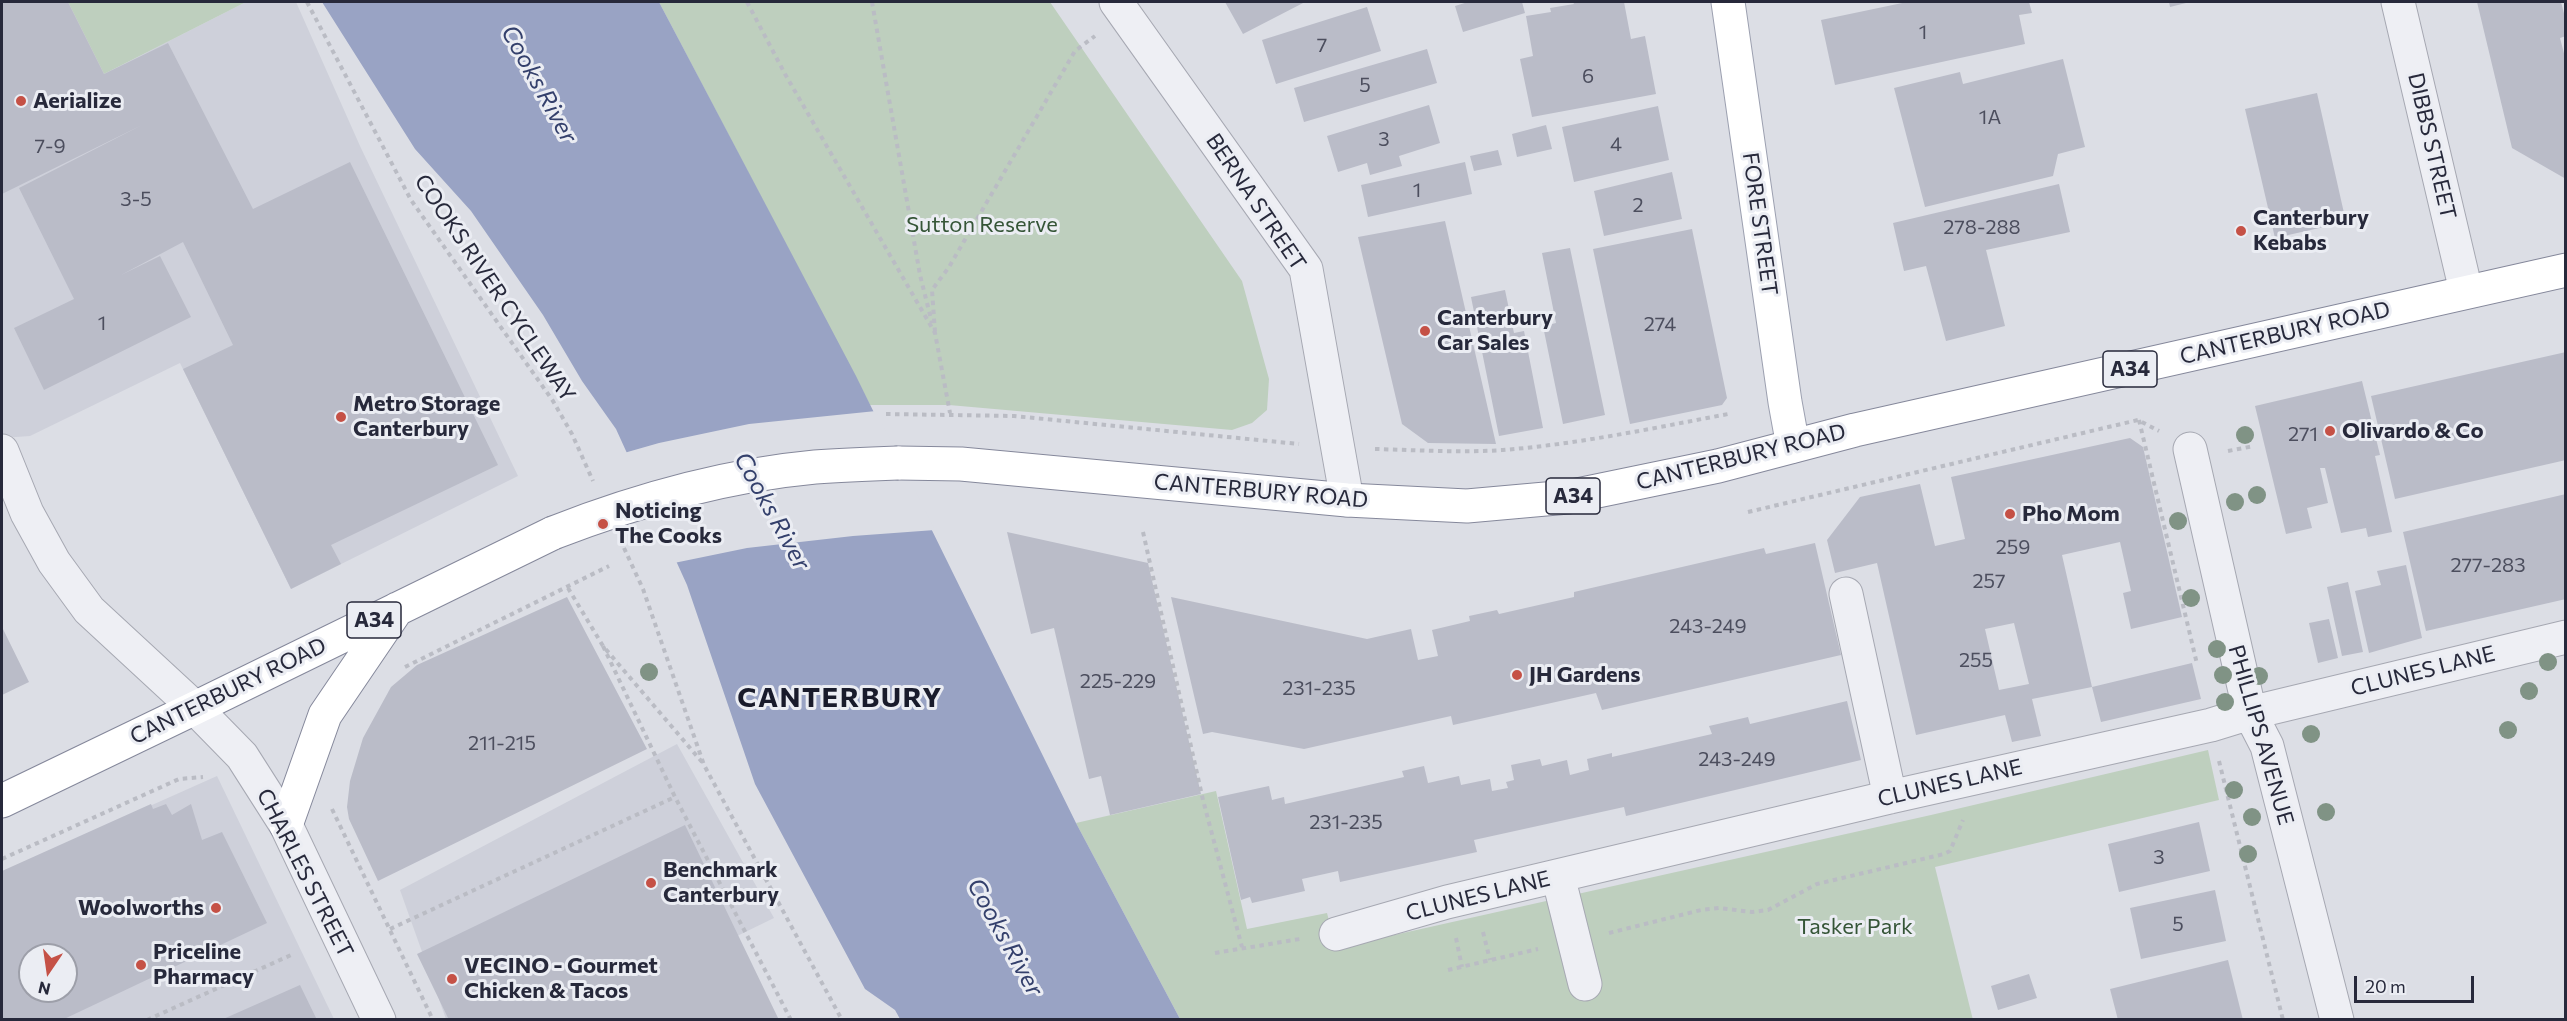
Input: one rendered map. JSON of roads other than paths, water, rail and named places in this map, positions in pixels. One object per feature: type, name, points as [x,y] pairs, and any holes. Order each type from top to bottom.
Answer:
[{"type":"main road","name":"FORE STREET","points":[[1728,2],[1793,446]]},
{"type":"main road","name":"CANTERBURY ROAD","points":[[2,801],[553,532],[606,512],[759,475],[814,467],[898,463],[972,465],[1347,500],[1467,506],[1568,497],[1718,466],[1793,446],[2565,270]]},
{"type":"main road","points":[[286,825],[325,715],[398,607]]},
{"type":"street","name":"DIBBS STREET","points":[[2398,2],[2466,291]]},
{"type":"street","name":"BERNA STREET","points":[[1130,6],[1306,269],[1347,500]]},
{"type":"street","name":"PHILLIPS AVENUE","points":[[2190,449],[2250,713],[2267,746],[2337,1020]]},
{"type":"street","name":"CHARLES STREET","points":[[2,451],[27,513],[54,562],[89,610],[195,708],[242,756],[286,825],[379,1020]]},
{"type":"street","points":[[1846,594],[1890,797]]},
{"type":"street","name":"CLUNES LANE","points":[[1336,934],[1447,902],[1890,797],[2211,725],[2250,713],[2565,637]]},
{"type":"street","points":[[1558,876],[1585,984]]},
{"type":"water","name":"Cooks River","points":[[322,2],[659,2],[856,376],[1076,823],[1180,1019],[900,1019],[895,1010],[865,989],[755,784],[687,585],[616,429],[582,381],[543,315],[471,211],[415,149]]},
{"type":"place","name":"Aerialize","points":[[21,101]]},
{"type":"place","name":"Canterbury Kebabs","points":[[2241,231]]},
{"type":"place","name":"Canterbury Car Sales","points":[[1425,331]]},
{"type":"place","name":"Metro Storage Canterbury","points":[[341,417]]},
{"type":"place","name":"Olivardo & Co","points":[[2330,431]]},
{"type":"place","name":"Pho Mom","points":[[2010,514]]},
{"type":"place","name":"Noticing The Cooks","points":[[603,524]]},
{"type":"place","name":"JH Gardens","points":[[1517,675]]},
{"type":"place","name":"Benchmark Canterbury","points":[[651,883]]},
{"type":"place","name":"Woolworths","points":[[216,908]]},
{"type":"place","name":"Priceline Pharmacy","points":[[141,965]]},
{"type":"place","name":"VECINO - Gourmet Chicken & Tacos","points":[[452,979]]},
{"type":"district","name":"CANTERBURY","points":[[840,698]]},
{"type":"park label","name":"Sutton Reserve","points":[[982,225]]},
{"type":"park label","name":"Tasker Park","points":[[1855,927]]}]
